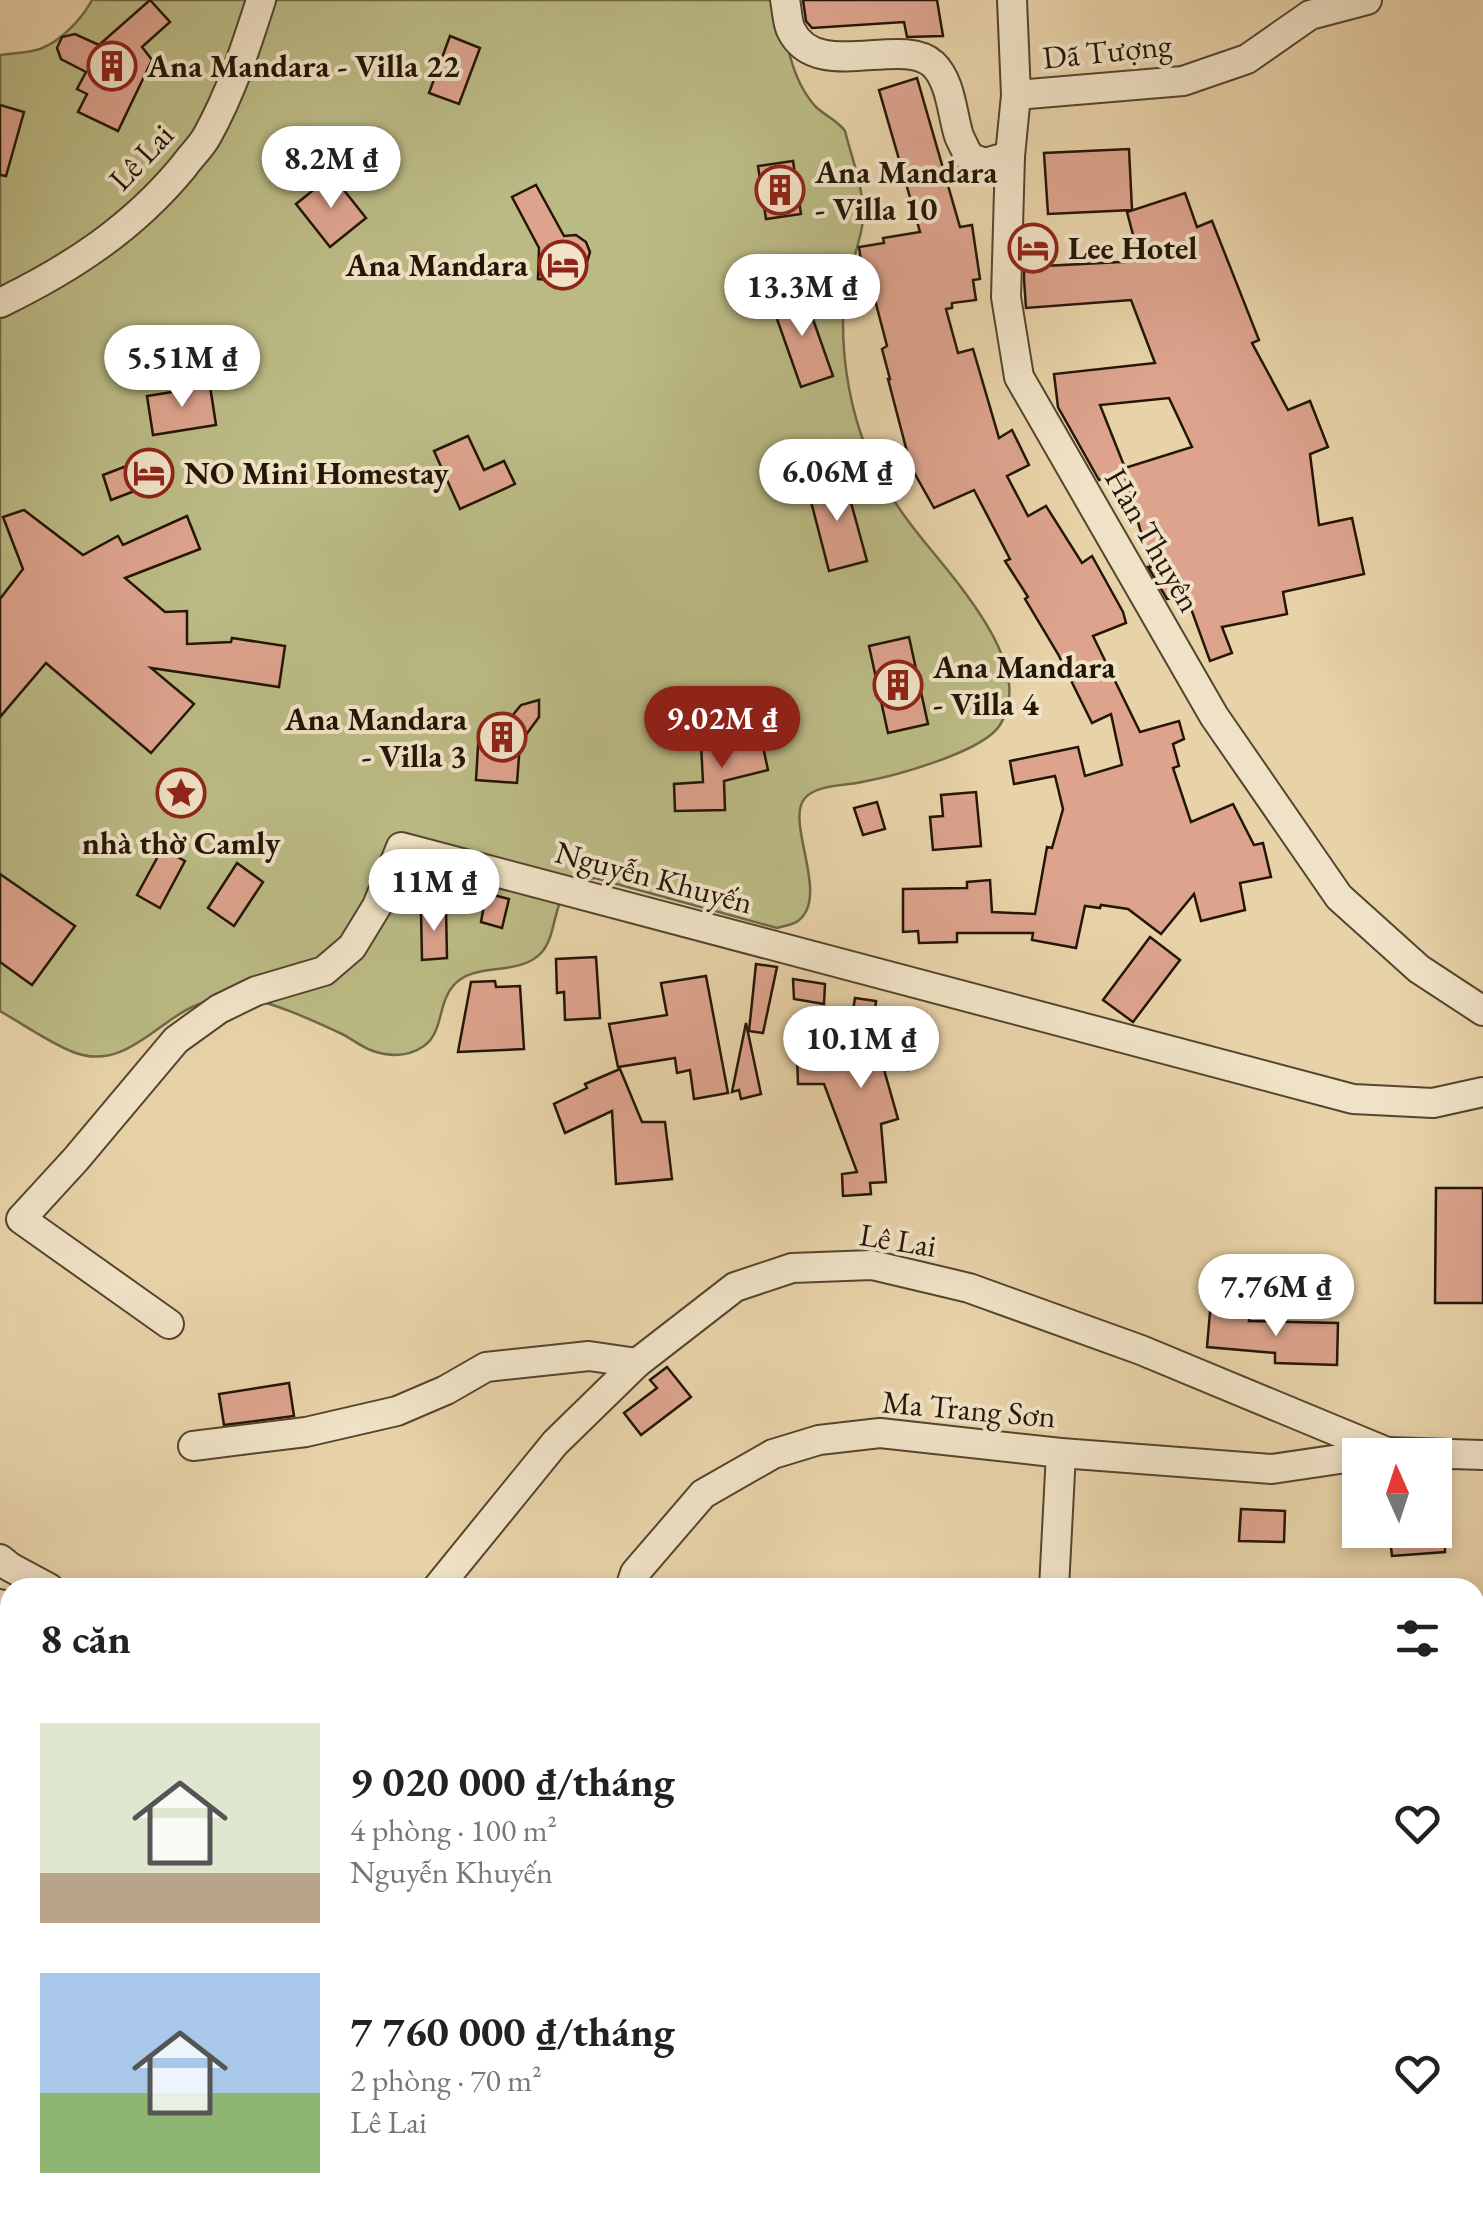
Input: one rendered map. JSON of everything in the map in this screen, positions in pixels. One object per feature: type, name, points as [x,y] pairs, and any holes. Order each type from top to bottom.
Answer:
[{"type":"street","name":"Lê Lai","points":[[0,303],[105,244],[170,184],[206,139],[240,67],[261,0]]},
{"type":"street","points":[[785,0],[790,29],[803,46],[832,57],[918,54],[934,65],[943,79],[969,157],[984,163],[1010,156]]},
{"type":"street","name":"Hàn Thuyên","points":[[1012,0],[1016,95],[1006,298],[1020,378],[1214,716],[1339,897],[1419,969],[1483,1011]]},
{"type":"street","name":"Dã Tượng","points":[[1016,95],[1182,81],[1247,58],[1311,8],[1367,0]]},
{"type":"street","name":"Nguyễn Khuyến","points":[[169,1324],[21,1219],[176,1040],[219,1009],[256,992],[324,971],[352,947],[376,906],[400,847],[1353,1099],[1434,1103],[1483,1092]]},
{"type":"street","name":"Lê Lai","points":[[446,1578],[556,1443],[637,1363],[735,1287],[792,1268],[872,1265],[969,1288],[1141,1350],[1342,1441]]},
{"type":"street","points":[[193,1446],[306,1432],[397,1411],[486,1367],[588,1356],[637,1363]]},
{"type":"street","name":"Ma Trang Sơn","points":[[633,1578],[703,1494],[773,1454],[819,1440],[880,1432],[1060,1453],[1272,1469],[1342,1459]]},
{"type":"street","points":[[1054,1578],[1060,1453]]},
{"type":"street","points":[[1452,1455],[1483,1455]]},
{"type":"street","points":[[0,1559],[30,1578]]},
{"type":"shaded area","points":[[92,0],[783,0],[794,70],[815,106],[845,131],[862,198],[862,227],[850,272],[843,324],[846,372],[856,420],[892,497],[963,590],[998,645],[1007,673],[1009,700],[1000,725],[976,744],[937,761],[810,793],[800,809],[800,823],[810,894],[807,909],[796,922],[777,928],[595,878],[579,881],[562,897],[542,952],[521,965],[462,978],[448,993],[430,1040],[406,1054],[373,1051],[290,1011],[240,998],[202,1003],[126,1049],[92,1056],[64,1048],[0,1011],[0,55],[40,49],[56,41],[83,15]]},
{"type":"building","name":"Ana Mandara - Villa 22","points":[[150,0],[170,22],[142,47],[152,60],[118,131],[78,112],[87,94],[77,89],[86,72],[61,59],[57,48],[62,37],[75,34],[99,45]]},
{"type":"building","points":[[803,0],[937,0],[943,36],[907,37],[904,22],[812,28],[806,21]]},
{"type":"building","points":[[450,36],[480,48],[459,104],[429,93]]},
{"type":"building","points":[[917,78],[960,227],[972,225],[980,279],[973,280],[976,300],[952,303],[952,308],[946,309],[958,353],[973,349],[999,438],[1012,430],[1029,465],[1007,476],[1028,516],[1046,506],[1082,563],[1092,556],[1123,612],[1126,623],[1093,636],[1140,732],[1179,721],[1184,739],[1173,744],[1179,766],[1173,768],[1191,822],[1233,804],[1254,845],[1263,843],[1271,877],[1240,883],[1245,910],[1201,921],[1194,894],[1161,934],[1128,909],[1085,906],[1076,948],[1032,940],[1033,933],[957,933],[957,942],[919,943],[918,931],[903,932],[903,889],[967,888],[967,882],[990,880],[992,912],[1035,914],[1047,847],[1052,848],[1063,809],[1055,776],[1014,784],[1010,761],[1078,747],[1085,776],[1122,765],[1111,714],[1092,723],[1025,599],[1028,597],[1005,561],[1010,559],[974,490],[934,508],[911,467],[888,379],[882,349],[887,346],[875,300],[867,302],[859,247],[884,243],[883,238],[920,232],[879,90]]},
{"type":"building","points":[[0,105],[24,112],[6,176],[0,175]]},
{"type":"building","points":[[1129,149],[1132,210],[1048,214],[1044,153]]},
{"type":"building","name":"Ana Mandara - Villa 10","points":[[793,161],[801,214],[766,219],[758,166]]},
{"type":"building","points":[[332,175],[366,218],[330,247],[296,204]]},
{"type":"building","points":[[536,185],[564,236],[576,235],[586,242],[590,252],[587,262],[564,274],[564,281],[538,279],[539,248],[512,197]]},
{"type":"building","points":[[1185,193],[1197,227],[1212,221],[1259,340],[1252,343],[1288,410],[1310,401],[1328,447],[1310,454],[1319,525],[1352,518],[1364,574],[1283,592],[1287,614],[1222,627],[1232,653],[1210,661],[1189,603],[1175,604],[1175,598],[1167,599],[1148,567],[1123,470],[1099,480],[1058,407],[1054,374],[1155,363],[1131,300],[1026,308],[1024,267],[1140,261],[1127,212]],"holes":[[[1169,398],[1192,447],[1125,468],[1100,405]]]},
{"type":"building","points":[[803,291],[833,376],[801,387],[771,302]]},
{"type":"building","points":[[210,386],[216,425],[153,435],[147,396]]},
{"type":"building","points":[[468,436],[484,470],[504,461],[515,484],[460,509],[434,451]]},
{"type":"building","points":[[137,462],[145,487],[111,500],[103,475]]},
{"type":"building","points":[[844,477],[867,561],[829,571],[807,486]]},
{"type":"building","points":[[24,510],[83,555],[118,536],[123,545],[187,516],[200,549],[125,578],[165,612],[187,611],[187,644],[231,642],[232,638],[285,646],[279,687],[151,668],[194,704],[151,753],[46,663],[0,717],[0,599],[23,569],[3,517]]},
{"type":"building","name":"Ana Mandara - Villa 4","points":[[909,637],[928,724],[888,733],[869,646]]},
{"type":"building","name":"Ana Mandara - Villa 3","points":[[539,700],[539,717],[520,743],[517,783],[476,780],[479,730],[500,731],[521,705]]},
{"type":"building","points":[[759,728],[768,770],[724,781],[725,810],[675,811],[674,784],[703,782],[701,744],[725,743],[723,736]]},
{"type":"building","points":[[976,792],[981,846],[933,850],[930,817],[943,816],[941,795]]},
{"type":"building","points":[[877,802],[885,829],[863,835],[854,808]]},
{"type":"building","points":[[162,849],[185,861],[160,908],[137,895]]},
{"type":"building","points":[[237,863],[263,882],[234,926],[208,908]]},
{"type":"building","points":[[0,874],[75,926],[32,985],[0,962]]},
{"type":"building","points":[[486,893],[509,899],[502,928],[481,922]]},
{"type":"building","points":[[446,909],[447,958],[422,960],[421,910]]},
{"type":"building","points":[[1150,937],[1180,960],[1133,1022],[1103,1000]]},
{"type":"building","points":[[596,957],[600,1018],[565,1020],[564,992],[557,993],[556,959]]},
{"type":"building","points":[[756,964],[777,967],[763,1033],[749,1031]]},
{"type":"building","points":[[706,976],[728,1093],[694,1099],[690,1070],[677,1073],[675,1058],[618,1067],[609,1024],[667,1015],[661,983]]},
{"type":"building","points":[[793,979],[825,984],[824,1004],[794,999]]},
{"type":"building","points":[[495,981],[496,987],[520,986],[524,1049],[458,1052],[471,982]]},
{"type":"building","points":[[855,998],[876,1001],[873,1026],[911,1031],[907,1070],[883,1066],[898,1119],[881,1124],[886,1182],[870,1183],[871,1194],[843,1196],[842,1174],[857,1172],[824,1084],[798,1084],[797,1055],[846,1054]]},
{"type":"building","points":[[746,1023],[761,1094],[741,1099],[739,1090],[732,1092]]},
{"type":"building","points":[[620,1069],[642,1122],[665,1122],[672,1179],[616,1184],[612,1111],[565,1133],[554,1104],[587,1088],[585,1084]]},
{"type":"building","points":[[1436,1188],[1483,1188],[1483,1303],[1435,1303]]},
{"type":"building","points":[[1210,1312],[1250,1316],[1249,1321],[1338,1323],[1337,1365],[1275,1363],[1275,1353],[1207,1347]]},
{"type":"building","points":[[667,1367],[691,1397],[641,1435],[624,1413],[657,1388],[650,1380]]},
{"type":"building","points":[[289,1383],[294,1416],[224,1425],[219,1394]]},
{"type":"building","points":[[1241,1509],[1285,1511],[1284,1542],[1239,1541]]},
{"type":"building","points":[[1391,1548],[1445,1548],[1445,1552],[1392,1556]]},
{"type":"place","name":"Ana Mandara - Villa 22","points":[[112,66]]},
{"type":"place","name":"Ana Mandara - Villa 10","points":[[780,190]]},
{"type":"place","name":"Lee Hotel","points":[[1033,248]]},
{"type":"place","name":"Ana Mandara","points":[[563,265]]},
{"type":"place","name":"NO Mini Homestay","points":[[149,473]]},
{"type":"place","name":"Ana Mandara - Villa 4","points":[[898,685]]},
{"type":"place","name":"Ana Mandara - Villa 3","points":[[502,737]]},
{"type":"place","name":"nhà thờ Camly","points":[[181,793]]}]
